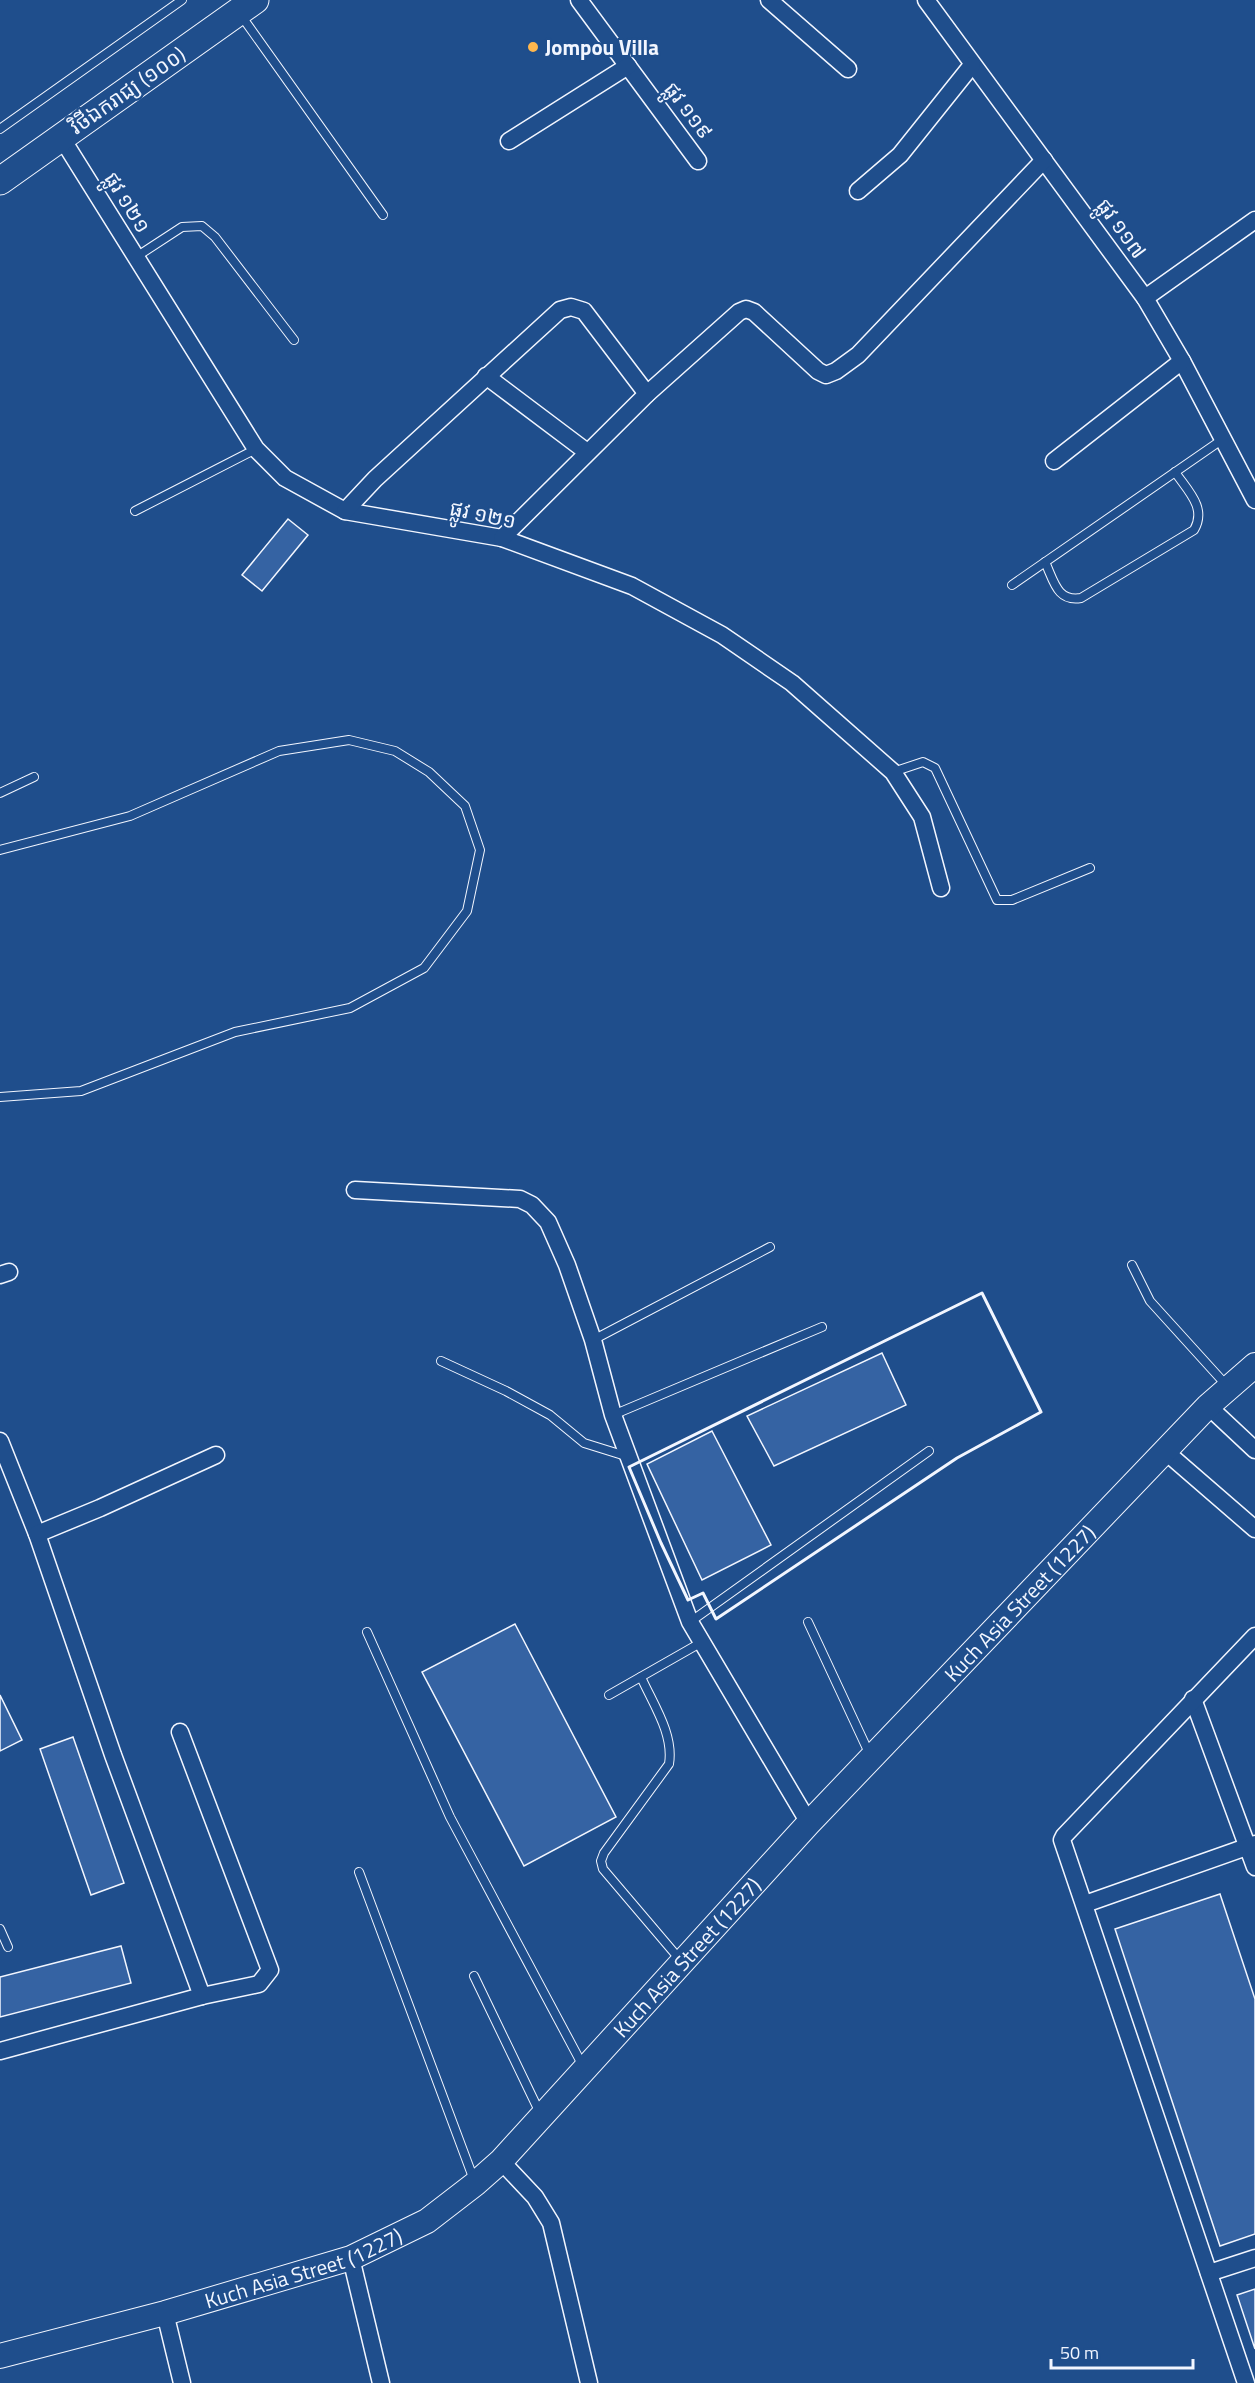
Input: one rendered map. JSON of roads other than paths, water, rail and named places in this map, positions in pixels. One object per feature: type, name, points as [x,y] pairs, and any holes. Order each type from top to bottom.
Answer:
[{"type":"main road","name":"វិថីឯករាជ្យ (១០០)","points":[[0,181],[246,6]]},
{"type":"street","name":"ផ្លូវ ១១៩","points":[[579,0],[698,161]]},
{"type":"street","points":[[769,0],[848,69]]},
{"type":"street","name":"ផ្លូវ ១១៧","points":[[926,0],[1145,298],[1182,361],[1255,500]]},
{"type":"street","points":[[858,191],[900,155],[972,65]]},
{"type":"street","points":[[509,141],[628,66]]},
{"type":"street","name":"ផ្លូវ ១២១","points":[[61,137],[256,449],[285,478],[345,511],[502,538],[632,586],[722,634],[792,682],[892,772],[922,817],[941,888]]},
{"type":"street","points":[[502,538],[647,394],[739,312],[746,309],[754,312],[818,371],[826,375],[836,371],[858,355],[1044,160]]},
{"type":"street","points":[[1145,298],[1255,220]]},
{"type":"street","points":[[345,511],[375,479],[560,310],[571,307],[584,311],[647,394]]},
{"type":"street","points":[[1054,461],[1182,361]]},
{"type":"street","points":[[486,376],[587,452]]},
{"type":"street","points":[[356,1191],[520,1198],[532,1205],[548,1222],[567,1265],[593,1340],[614,1415],[690,1622],[809,1823]]},
{"type":"street","name":"Kuch Asia Street (1227)","points":[[0,2356],[165,2313],[351,2258],[427,2221],[475,2184],[501,2161],[809,1823],[1208,1406],[1255,1365]]},
{"type":"street","points":[[1208,1406],[1255,1450]]},
{"type":"street","points":[[0,1441],[37,1534],[113,1755],[202,1996]]},
{"type":"street","points":[[1166,1452],[1255,1529]]},
{"type":"street","points":[[37,1534],[216,1455]]},
{"type":"street","points":[[1246,2383],[1063,1844],[1064,1836],[1255,1636]]},
{"type":"street","points":[[1193,1699],[1252,1846],[1255,1867]]},
{"type":"street","points":[[0,2051],[202,1996],[259,1984],[270,1970],[180,1732]]},
{"type":"street","points":[[1085,1904],[1252,1846]]},
{"type":"street","points":[[501,2161],[535,2197],[551,2223],[589,2383]]},
{"type":"street","points":[[351,2258],[381,2383]]},
{"type":"street","points":[[1209,2273],[1255,2258]]},
{"type":"street","points":[[165,2313],[182,2383]]},
{"type":"lane","points":[[0,129],[182,0]]},
{"type":"lane","points":[[246,6],[383,215]]},
{"type":"lane","points":[[136,256],[182,226],[202,226],[215,237],[294,340]]},
{"type":"lane","points":[[1012,585],[1223,439]]},
{"type":"lane","points":[[135,511],[256,449]]},
{"type":"lane","points":[[1045,562],[1060,594],[1070,600],[1081,598],[1194,530],[1200,520],[1199,509],[1175,472]]},
{"type":"lane","points":[[0,850],[130,816],[279,751],[349,740],[395,751],[429,772],[465,806],[480,850],[467,911],[424,968],[350,1008],[235,1032],[81,1090],[0,1097]]},
{"type":"lane","points":[[892,772],[922,762],[935,768],[997,900],[1012,900],[1090,868]]},
{"type":"lane","points":[[0,793],[34,777]]},
{"type":"lane","points":[[593,1340],[770,1247]]},
{"type":"lane","points":[[1132,1265],[1150,1301],[1228,1387]]},
{"type":"lane","points":[[614,1415],[822,1327]]},
{"type":"lane","points":[[441,1361],[506,1391],[550,1415],[584,1443],[629,1457]]},
{"type":"lane","points":[[690,1622],[928,1451]]},
{"type":"lane","points":[[808,1622],[872,1758]]},
{"type":"lane","points":[[367,1632],[450,1817],[584,2069]]},
{"type":"lane","points":[[609,1695],[702,1642]]},
{"type":"lane","points":[[640,1677],[669,1740],[671,1752],[669,1764],[604,1853],[601,1861],[603,1869],[682,1962]]},
{"type":"lane","points":[[359,1872],[475,2184]]},
{"type":"lane","points":[[0,1929],[8,1947]]},
{"type":"lane","points":[[474,1976],[542,2116]]},
{"type":"place","name":"Jompou Villa","points":[[533,47]]}]
